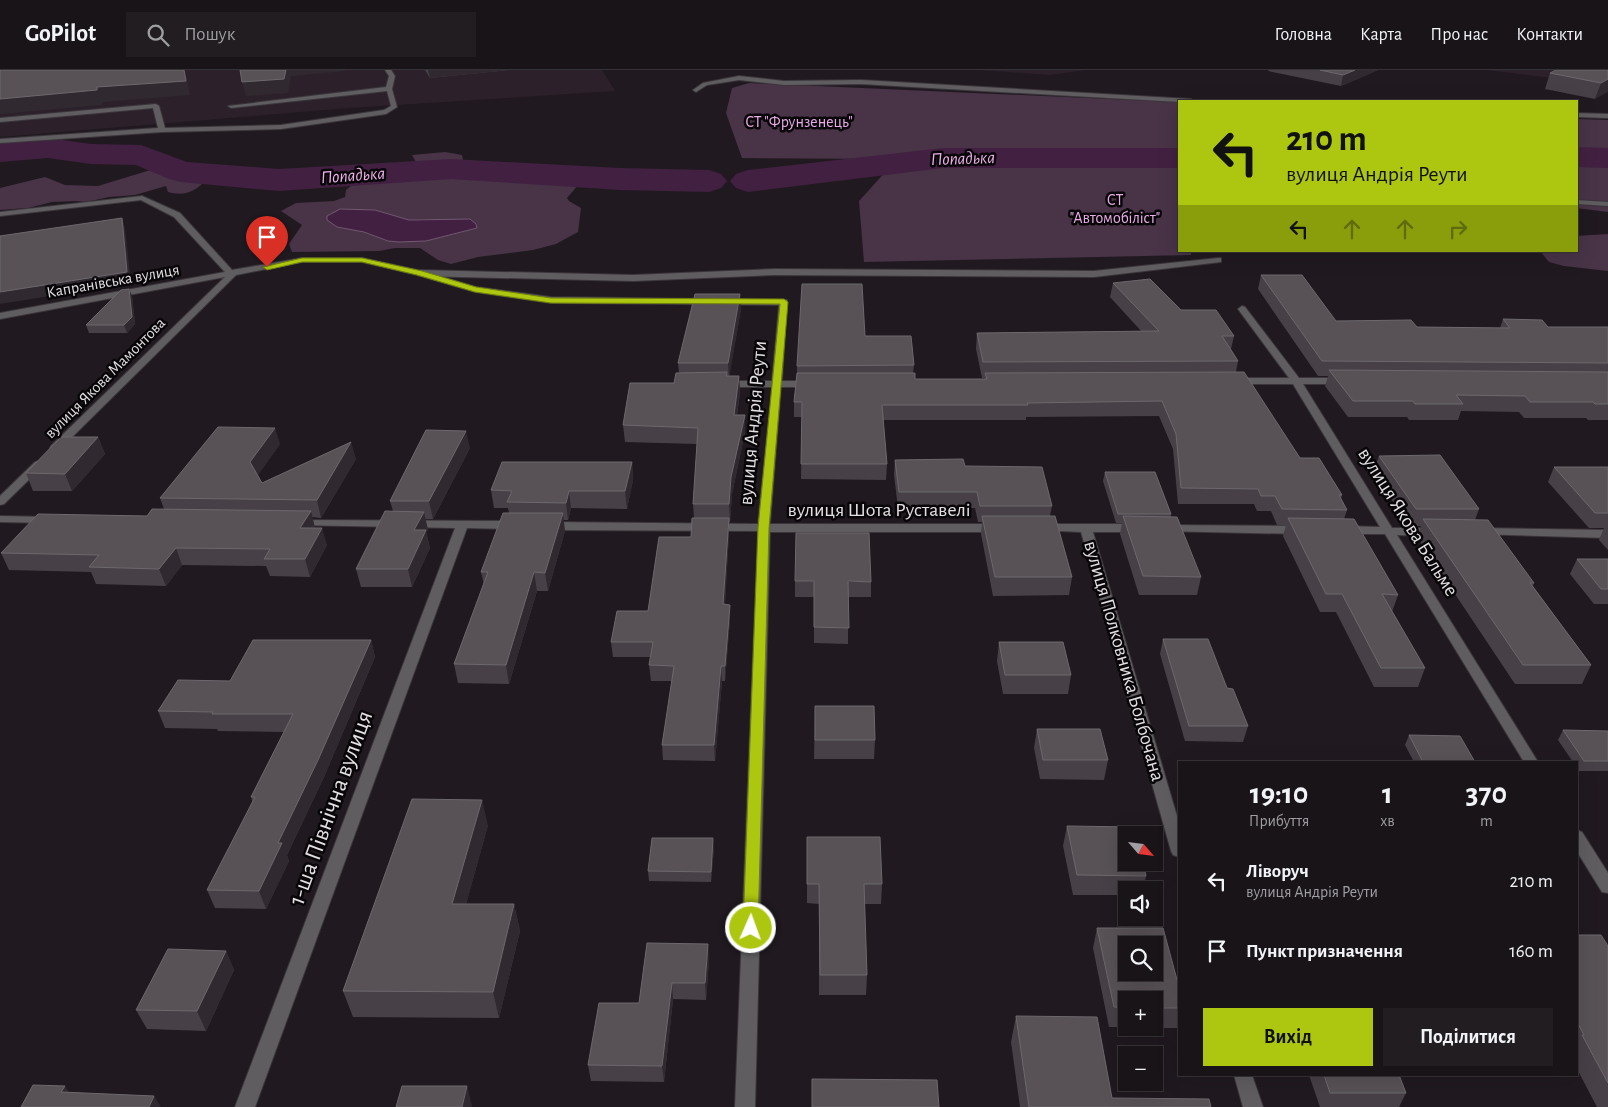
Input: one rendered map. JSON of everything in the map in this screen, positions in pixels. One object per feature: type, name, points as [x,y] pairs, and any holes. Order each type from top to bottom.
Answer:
[{"type":"street","points":[[0,141],[162,130],[281,127],[359,117],[386,112],[394,107],[389,89],[392,76],[388,70]]},
{"type":"street","points":[[696,90],[705,84],[739,78],[784,83],[861,82],[1178,100]]},
{"type":"street","points":[[231,106],[389,89]]},
{"type":"street","points":[[0,120],[156,106],[162,130]]},
{"type":"street","points":[[1578,115],[1608,116]]},
{"type":"street","points":[[0,214],[142,198],[178,214],[232,274]]},
{"type":"street","points":[[1578,202],[1608,204]]},
{"type":"street","name":"вулиця Андрія Реути","points":[[232,274],[302,260],[362,260],[419,273],[475,290],[551,300],[784,302],[764,528],[745,1107]]},
{"type":"street","points":[[419,273],[633,278],[774,272],[1094,274],[1218,260]]},
{"type":"street","name":"Капранівська вулиця","points":[[0,316],[232,274]]},
{"type":"street","name":"вулиця Якова Мамонтова","points":[[0,502],[232,274]]},
{"type":"street","name":"вулиця Якова Бальме","points":[[1242,309],[1296,381],[1530,761]]},
{"type":"street","points":[[1226,382],[1355,381]]},
{"type":"street","points":[[713,384],[818,384]]},
{"type":"street","points":[[0,519],[59,520]]},
{"type":"street","name":"вулиця Шота Руставелі","points":[[285,522],[764,528],[1008,528]]},
{"type":"street","name":"1-ша Північна вулиця","points":[[245,1107],[462,525]]},
{"type":"street","points":[[1027,528],[1310,530]]},
{"type":"street","name":"вулиця Полковника Болбочана","points":[[1086,528],[1178,848]]},
{"type":"street","points":[[1330,530],[1448,532]]},
{"type":"street","points":[[1468,532],[1608,534]]},
{"type":"street","points":[[1578,839],[1608,888]]},
{"type":"street","points":[[1243,1076],[1253,1107]]},
{"type":"shaded area","points":[[0,70],[602,70],[615,91],[348,108],[0,137]]},
{"type":"shaded area","points":[[980,70],[1085,70],[1050,75]]},
{"type":"shaded area","points":[[1487,70],[1608,70],[1608,85]]},
{"type":"shaded area","points":[[340,209],[375,210],[409,220],[470,219],[476,224],[477,228],[426,241],[388,241],[364,232],[337,227],[327,220],[327,216]]},
{"type":"green space","name":"СТ \"Фрунзенець\"","points":[[749,83],[1178,102],[1178,154],[1025,150],[884,159],[742,158],[726,113],[732,88]]},
{"type":"green space","points":[[1578,119],[1608,120],[1608,155],[1578,153]]},
{"type":"green space","points":[[445,152],[462,155],[465,170],[469,173],[490,176],[536,172],[570,173],[579,184],[567,198],[581,208],[578,232],[556,244],[533,250],[478,257],[451,264],[438,260],[420,248],[395,248],[379,251],[292,252],[289,244],[302,225],[281,211],[296,203],[334,201],[345,197],[346,190],[352,185],[417,164],[412,155]],"holes":[[[340,209],[375,210],[409,220],[435,219],[477,228],[426,241],[388,241],[364,232],[337,227]]]},
{"type":"green space","points":[[1578,160],[1608,160],[1608,212],[1578,208]]},
{"type":"green space","name":"СТ \"Автомобіліст\"","points":[[1151,161],[1178,162],[1178,252],[1191,252],[1191,255],[864,262],[859,201],[888,169]]},
{"type":"green space","points":[[170,164],[190,170],[204,182],[192,191],[178,194],[168,192],[166,186],[135,195],[109,197],[86,202],[52,202],[28,208],[0,210],[0,188],[45,177],[65,185],[98,186]]},
{"type":"green space","points":[[1608,234],[1608,271],[1564,266],[1549,262],[1541,252],[1578,252],[1578,236]]},
{"type":"building","points":[[0,70],[184,70],[186,81],[97,87],[97,90],[0,99]]},
{"type":"building","points":[[240,70],[286,70],[284,79],[242,82]]},
{"type":"building","points":[[1320,70],[1355,70],[1343,75]]},
{"type":"building","points":[[1556,70],[1608,70],[1608,79],[1601,83],[1550,73]]},
{"type":"building","points":[[122,218],[127,272],[0,292],[0,236]]},
{"type":"building","points":[[1261,275],[1302,275],[1336,321],[1411,320],[1417,327],[1510,328],[1503,319],[1542,320],[1548,327],[1608,327],[1608,363],[1322,361]]},
{"type":"building","points":[[1150,279],[1181,310],[1216,310],[1234,336],[1222,336],[1238,361],[983,362],[977,333],[1159,331],[1113,283]]},
{"type":"building","points":[[802,284],[862,284],[865,336],[911,336],[914,365],[797,366]]},
{"type":"building","points":[[129,289],[132,317],[124,325],[86,325],[121,290]]},
{"type":"building","points":[[695,294],[740,294],[728,363],[678,363]]},
{"type":"building","points":[[1329,370],[1608,372],[1608,404],[1595,404],[1593,402],[1530,402],[1525,396],[1456,395],[1463,404],[1415,404],[1413,401],[1353,401]]},
{"type":"building","points":[[727,372],[726,376],[739,376],[734,415],[745,415],[731,477],[729,504],[693,504],[698,428],[623,425],[630,383],[674,383],[676,373]]},
{"type":"building","points":[[1244,372],[1300,458],[1319,458],[1342,495],[1339,495],[1347,510],[1282,509],[1275,496],[1261,496],[1258,489],[1181,488],[1176,434],[1162,401],[1027,403],[1028,405],[882,405],[887,464],[801,464],[802,402],[794,402],[797,373],[915,373],[915,379],[987,379],[985,373]]},
{"type":"building","points":[[218,427],[275,428],[250,462],[262,483],[351,442],[317,500],[160,498]]},
{"type":"building","points":[[426,430],[466,431],[429,501],[390,501]]},
{"type":"building","points":[[61,437],[98,437],[65,474],[26,473]]},
{"type":"building","points":[[1440,455],[1479,509],[1416,509],[1379,456]]},
{"type":"building","points":[[963,459],[965,466],[1042,467],[1052,506],[980,506],[977,492],[899,492],[895,460]]},
{"type":"building","points":[[502,462],[632,462],[625,491],[569,491],[566,503],[507,502],[512,491],[491,490]]},
{"type":"building","points":[[1554,467],[1608,467],[1608,513],[1595,513]]},
{"type":"building","points":[[1105,472],[1155,472],[1171,514],[1118,514]]},
{"type":"building","points":[[152,509],[311,511],[300,528],[322,528],[305,559],[264,559],[270,549],[176,548],[159,569],[89,567],[99,555],[1,553],[38,514],[147,516]]},
{"type":"building","points":[[385,511],[424,512],[414,530],[426,530],[408,569],[356,569]]},
{"type":"building","points":[[503,513],[563,513],[545,573],[534,572],[506,665],[454,664],[488,572],[481,572]]},
{"type":"building","points":[[982,516],[1055,516],[1072,577],[995,577]]},
{"type":"building","points":[[1123,516],[1177,517],[1201,577],[1143,576]]},
{"type":"building","points":[[692,518],[729,518],[723,604],[730,605],[725,666],[721,666],[714,745],[662,745],[674,666],[649,665],[653,642],[611,642],[617,611],[648,611],[659,537],[691,537]]},
{"type":"building","points":[[1288,518],[1354,519],[1398,595],[1382,594],[1425,668],[1381,668],[1342,594],[1326,594]]},
{"type":"building","points":[[1423,519],[1488,520],[1534,583],[1530,583],[1591,665],[1523,665]]},
{"type":"building","points":[[796,533],[869,533],[871,582],[848,581],[849,628],[814,627],[814,581],[795,581]]},
{"type":"building","points":[[1577,559],[1608,559],[1608,589],[1601,589]]},
{"type":"building","points":[[1163,639],[1208,639],[1227,688],[1233,689],[1248,726],[1189,726]]},
{"type":"building","points":[[253,640],[371,640],[318,760],[278,843],[282,843],[259,891],[207,890],[255,797],[251,797],[293,714],[212,714],[213,712],[158,711],[178,680],[230,681]]},
{"type":"building","points":[[999,642],[1063,642],[1071,675],[1005,675]]},
{"type":"building","points":[[815,706],[874,706],[875,740],[815,740]]},
{"type":"building","points":[[1037,729],[1100,729],[1108,760],[1043,760]]},
{"type":"building","points":[[1563,730],[1608,731],[1608,761],[1584,761]]},
{"type":"building","points":[[1409,735],[1460,736],[1474,761],[1422,761]]},
{"type":"building","points":[[412,799],[482,800],[452,904],[514,904],[493,992],[343,991]]},
{"type":"building","points":[[1067,826],[1118,827],[1118,871],[1145,871],[1146,876],[1077,875]]},
{"type":"building","points":[[807,837],[880,837],[882,884],[864,884],[867,975],[820,975],[819,884],[807,884]]},
{"type":"building","points":[[652,838],[713,838],[711,872],[648,871]]},
{"type":"building","points":[[1097,928],[1163,928],[1178,983],[1178,1008],[1163,1008],[1163,991],[1118,991],[1118,1007],[1114,1007]]},
{"type":"building","points":[[1578,935],[1601,935],[1608,946],[1608,1083],[1582,1035],[1584,1035],[1578,1024]]},
{"type":"building","points":[[647,943],[708,944],[705,983],[672,983],[662,1066],[588,1065],[599,1003],[639,1003]]},
{"type":"building","points":[[168,949],[226,951],[197,1011],[136,1010]]},
{"type":"building","points":[[1016,1016],[1097,1017],[1112,1098],[1209,1099],[1211,1107],[1029,1107]]},
{"type":"building","points":[[1324,1076],[1399,1076],[1406,1093],[1330,1093]]},
{"type":"building","points":[[812,1079],[937,1080],[939,1107],[812,1107]]},
{"type":"building","points":[[33,1085],[65,1086],[61,1092],[154,1096],[149,1107],[21,1107]]},
{"type":"building","points":[[402,1086],[467,1086],[462,1107],[396,1107]]},
{"type":"waterway","name":"Попадька","points":[[0,152],[48,148],[91,154],[141,155],[181,172],[279,180],[451,169],[620,179],[709,181]]},
{"type":"waterway","name":"Попадька","points":[[1578,157],[1608,158]]},
{"type":"waterway","name":"Попадька","points":[[748,181],[943,158],[1178,158]]},
{"type":"route","points":[[267,267],[302,260],[362,260],[419,273],[475,290],[551,300],[784,302],[764,528],[751,928]]}]
